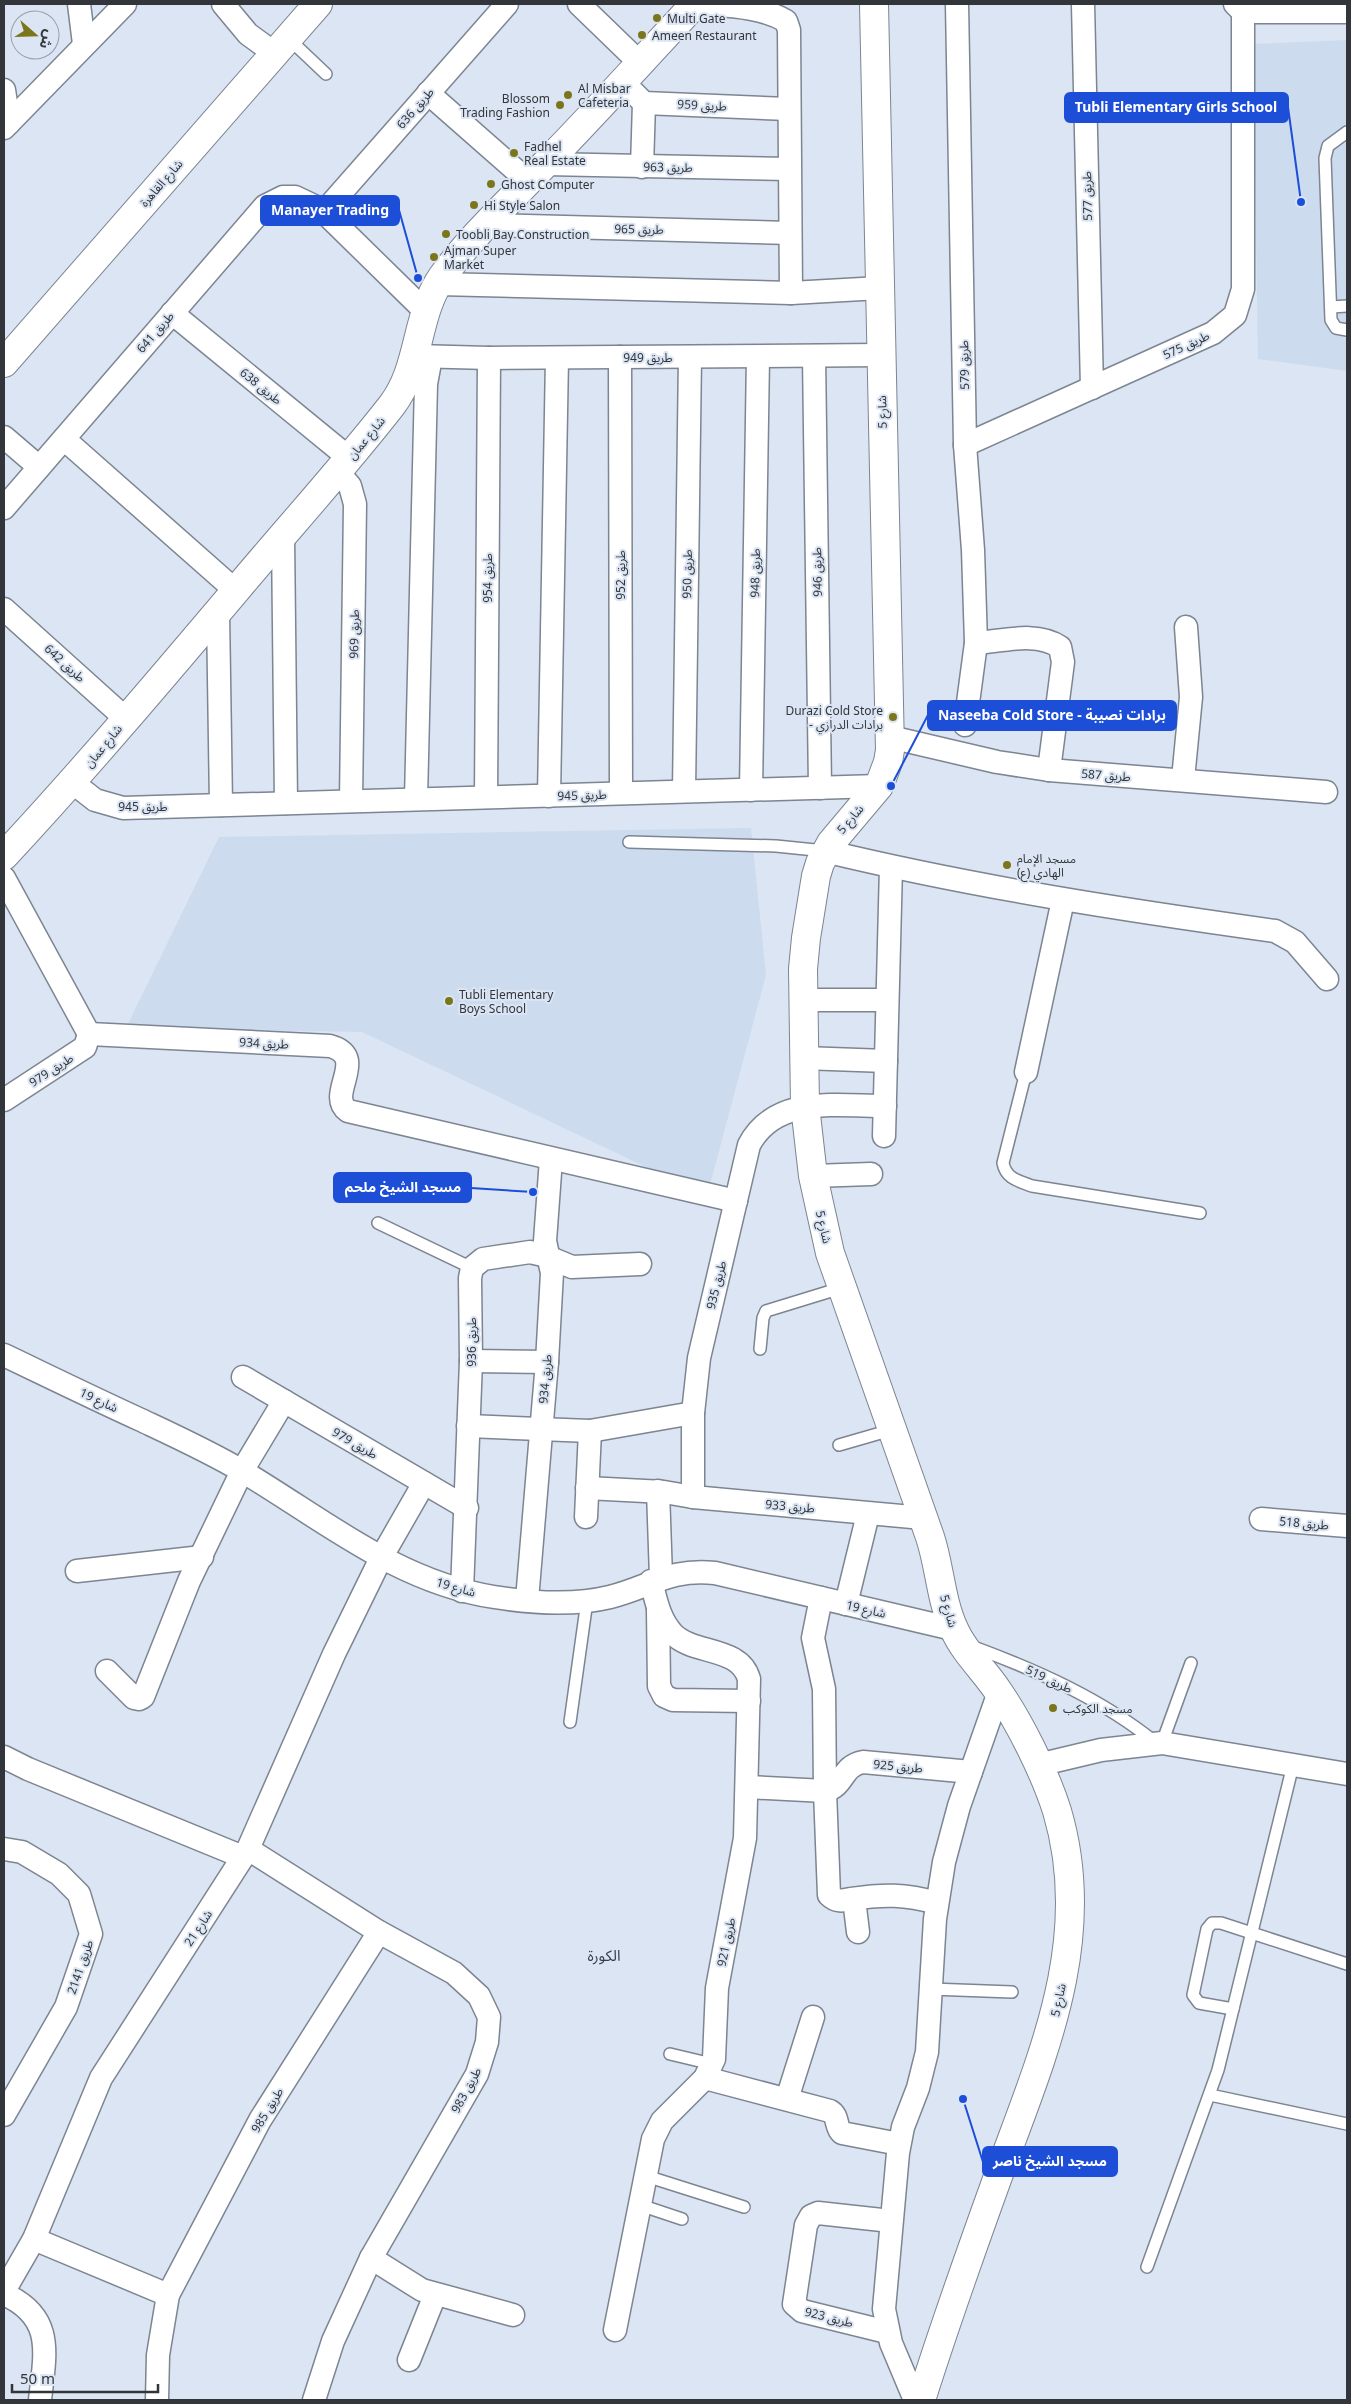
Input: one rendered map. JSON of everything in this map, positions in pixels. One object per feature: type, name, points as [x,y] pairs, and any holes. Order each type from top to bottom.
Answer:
[{"type":"street","points":[[79,4],[84,44]]},
{"type":"street","points":[[6,125],[125,4]]},
{"type":"street","points":[[223,4],[236,23],[248,34],[281,46]]},
{"type":"street","name":"شارع القاهرة","points":[[4,363],[318,4]]},
{"type":"street","name":"طريق 636","points":[[324,212],[507,4]]},
{"type":"street","points":[[579,4],[632,73],[644,103],[642,167]]},
{"type":"street","name":"شارع عمان","points":[[4,856],[72,782],[125,718],[218,613],[394,402],[423,357],[426,311],[438,284],[487,225],[695,4]]},
{"type":"street","points":[[705,4],[753,10],[786,21],[789,30],[788,109],[791,293]]},
{"type":"street","name":"شارع 5","points":[[874,4],[890,737],[888,762],[879,786],[826,851],[818,870],[810,906],[804,953],[803,1058],[805,1106],[813,1176],[820,1213],[841,1288],[936,1556],[948,1613],[957,1635],[999,1692],[1038,1765],[1057,1811],[1064,1841],[1069,1877],[1068,1951],[1053,2025],[976,2238],[921,2400]]},
{"type":"street","name":"طريق 579","points":[[957,4],[965,445],[973,550],[976,643],[965,725]]},
{"type":"street","name":"طريق 577","points":[[1083,4],[1092,388]]},
{"type":"street","points":[[1239,8],[1290,8],[1347,12]]},
{"type":"street","name":"طريق 575","points":[[965,445],[1213,333],[1235,315],[1243,289],[1239,8]]},
{"type":"street","points":[[4,90],[6,125]]},
{"type":"street","points":[[428,93],[537,172]]},
{"type":"street","name":"طريق 959","points":[[644,103],[788,109]]},
{"type":"street","name":"طريق 963","points":[[537,172],[642,167],[789,169]]},
{"type":"street","name":"طريق 641","points":[[4,508],[264,206],[272,201],[283,197],[295,197],[324,212],[426,311]]},
{"type":"street","name":"طريق 965","points":[[487,225],[790,233]]},
{"type":"street","points":[[438,284],[791,293],[880,288]]},
{"type":"street","name":"طريق 638","points":[[172,313],[343,465]]},
{"type":"street","name":"طريق 949","points":[[423,357],[557,358],[881,355]]},
{"type":"street","name":"طريق 948","points":[[751,790],[758,356]]},
{"type":"street","name":"طريق 946","points":[[814,356],[820,788]]},
{"type":"street","points":[[416,799],[426,384],[423,357]]},
{"type":"street","name":"طريق 952","points":[[620,357],[621,793]]},
{"type":"street","name":"طريق 950","points":[[684,791],[690,357]]},
{"type":"street","name":"طريق 954","points":[[486,797],[489,358]]},
{"type":"street","points":[[549,796],[557,358]]},
{"type":"street","points":[[4,436],[40,467]]},
{"type":"street","points":[[64,439],[236,591]]},
{"type":"street","name":"طريق 969","points":[[343,465],[355,504],[351,801]]},
{"type":"street","points":[[283,536],[286,803]]},
{"type":"street","name":"طريق 642","points":[[4,609],[125,718]]},
{"type":"street","points":[[218,613],[222,805]]},
{"type":"street","points":[[1183,780],[1191,697],[1186,628]]},
{"type":"street","points":[[976,643],[1035,638],[1049,640],[1060,647],[1063,662],[1049,770]]},
{"type":"street","name":"طريق 587","points":[[890,737],[997,762],[1049,770],[1326,792]]},
{"type":"street","name":"طريق 945","points":[[72,782],[95,800],[122,808],[879,786]]},
{"type":"street","points":[[826,851],[891,867],[1064,900],[1281,934],[1295,942],[1327,978]]},
{"type":"street","points":[[884,1136],[891,867]]},
{"type":"street","points":[[4,878],[88,1034]]},
{"type":"street","points":[[1026,1072],[1064,900]]},
{"type":"street","points":[[803,1000],[887,1000]]},
{"type":"street","name":"طريق 979","points":[[4,1100],[85,1048],[88,1034]]},
{"type":"street","name":"طريق 934","points":[[88,1034],[336,1048],[346,1057],[348,1064],[341,1100],[348,1112],[736,1201]]},
{"type":"street","points":[[803,1058],[886,1061]]},
{"type":"street","points":[[805,1106],[884,1106]]},
{"type":"street","name":"طريق 935","points":[[693,1497],[693,1413],[702,1339],[749,1145],[755,1132],[766,1121],[805,1106]]},
{"type":"street","name":"طريق 934","points":[[527,1600],[547,1362],[552,1273],[545,1241],[551,1159]]},
{"type":"street","points":[[813,1176],[871,1174]]},
{"type":"street","points":[[472,1268],[483,1258],[530,1252],[548,1256],[572,1267],[640,1264]]},
{"type":"street","name":"طريق 936","points":[[462,1591],[471,1362],[470,1278],[472,1268]]},
{"type":"street","name":"شارع 19","points":[[4,1356],[206,1451],[242,1471],[311,1517],[380,1558],[423,1577],[462,1591],[527,1600],[587,1601],[612,1596],[656,1580],[697,1571],[715,1573],[846,1604],[957,1635]]},
{"type":"street","points":[[471,1362],[547,1362]]},
{"type":"street","name":"طريق 979","points":[[243,1377],[466,1508]]},
{"type":"street","points":[[107,1671],[134,1698],[139,1699],[143,1697],[190,1582],[242,1471],[284,1401]]},
{"type":"street","points":[[468,1426],[590,1431],[693,1413]]},
{"type":"street","points":[[586,1517],[590,1431]]},
{"type":"street","name":"شارع 21","points":[[4,2292],[34,2239],[101,2078],[245,1853],[334,1654],[380,1558],[424,1483]]},
{"type":"street","name":"طريق 933","points":[[587,1488],[658,1492],[693,1497],[923,1518]]},
{"type":"street","points":[[656,1580],[658,1492]]},
{"type":"street","points":[[846,1604],[868,1514]]},
{"type":"street","name":"طريق 518","points":[[1261,1519],[1347,1526]]},
{"type":"street","points":[[77,1571],[202,1557]]},
{"type":"street","name":"طريق 921","points":[[656,1580],[658,1609],[662,1619],[675,1636],[683,1642],[741,1663],[749,1679],[747,1787],[742,1863],[717,1988],[715,2050],[709,2071]]},
{"type":"street","points":[[821,1598],[813,1638],[824,1689],[828,1891],[832,1898],[837,1900],[900,1895],[937,1903]]},
{"type":"street","points":[[658,1609],[659,1686],[664,1696],[673,1700],[749,1701]]},
{"type":"street","points":[[915,2400],[887,2332],[884,2297],[899,2144],[923,2070],[929,2033],[937,1903],[951,1834],[999,1692]]},
{"type":"street","name":"طريق 519","points":[[1038,1765],[1101,1750],[1159,1743],[1347,1774]]},
{"type":"street","name":"طريق 983","points":[[4,1756],[21,1766],[245,1853],[379,1932],[454,1973],[479,1996],[489,2017],[487,2042],[477,2074],[371,2258],[333,2341],[314,2400]]},
{"type":"street","name":"طريق 925","points":[[825,1791],[836,1786],[851,1766],[863,1762],[971,1772]]},
{"type":"street","points":[[747,1787],[825,1791]]},
{"type":"street","name":"طريق 2141","points":[[4,1849],[22,1852],[60,1874],[79,1894],[91,1934],[66,2007],[4,2115]]},
{"type":"street","points":[[854,1899],[858,1932]]},
{"type":"street","name":"طريق 985","points":[[157,2400],[158,2355],[168,2295],[260,2120],[379,1932]]},
{"type":"street","points":[[787,2099],[813,2018]]},
{"type":"street","points":[[615,2330],[657,2130],[669,2114],[709,2071],[787,2099],[832,2112],[836,2116],[838,2130],[842,2133],[899,2144]]},
{"type":"street","name":"طريق 923","points":[[887,2332],[797,2308],[794,2298],[806,2224],[811,2216],[818,2213],[891,2221]]},
{"type":"street","points":[[34,2239],[168,2295]]},
{"type":"street","points":[[371,2258],[403,2279],[435,2295],[513,2315]]},
{"type":"street","points":[[4,2292],[26,2306],[36,2319],[44,2335],[45,2353],[40,2400]]},
{"type":"street","points":[[409,2360],[435,2295]]},
{"type":"lane","points":[[281,46],[326,74]]},
{"type":"lane","points":[[1347,132],[1332,142],[1326,152],[1333,324],[1340,330],[1347,330]]},
{"type":"lane","points":[[1331,307],[1347,306]]},
{"type":"lane","points":[[629,842],[776,846],[826,851]]},
{"type":"lane","points":[[1026,1072],[1003,1162],[1005,1171],[1010,1177],[1032,1186],[1200,1213]]},
{"type":"lane","points":[[378,1222],[472,1268]]},
{"type":"lane","points":[[760,1349],[763,1318],[766,1311],[841,1288]]},
{"type":"lane","points":[[839,1445],[891,1430]]},
{"type":"lane","points":[[570,1722],[587,1601]]},
{"type":"lane","name":"طريق 519","points":[[957,1635],[1077,1692],[1135,1726],[1159,1743]]},
{"type":"lane","points":[[1159,1743],[1191,1663]]},
{"type":"lane","points":[[1146,2267],[1210,2095],[1293,1765]]},
{"type":"lane","points":[[1233,2009],[1200,2003],[1194,1999],[1193,1992],[1207,1929],[1212,1923],[1217,1922],[1251,1932],[1347,1964]]},
{"type":"lane","points":[[931,1990],[1012,1992]]},
{"type":"lane","points":[[670,2054],[709,2071]]},
{"type":"lane","points":[[1210,2095],[1347,2124]]},
{"type":"lane","points":[[646,2176],[744,2206]]},
{"type":"lane","points":[[640,2206],[682,2219]]},
{"type":"shaded area","points":[[1347,40],[1347,371],[1258,359],[1253,44]]},
{"type":"shaded area","name":"Tubli Elementary Boys School","points":[[751,828],[766,975],[707,1196],[362,1032],[126,1028],[219,837]]},
{"type":"place","name":"Multi Gate","points":[[657,18]]},
{"type":"place","name":"Ameen Restaurant","points":[[642,35]]},
{"type":"place","name":"Al Misbar Cafeteria","points":[[568,95]]},
{"type":"place","name":"Blossom Trading Fashion","points":[[560,105]]},
{"type":"place","name":"Fadhel Real Estate","points":[[514,153]]},
{"type":"place","name":"Ghost Computer","points":[[491,184]]},
{"type":"place","name":"Tubli Elementary Girls School","points":[[1301,202]]},
{"type":"place","name":"Hi Style Salon","points":[[474,205]]},
{"type":"place","name":"Toobli Bay Construction","points":[[446,234]]},
{"type":"place","name":"Ajman Super Market","points":[[434,257]]},
{"type":"place","name":"Manayer Trading","points":[[418,278]]},
{"type":"place","name":"Durazi Cold Store - برادات الدرازي","points":[[893,717]]},
{"type":"place","name":"Naseeba Cold Store - برادات نصيبة","points":[[891,786]]},
{"type":"place","name":"مسجد الإمام الهادي (ع)","points":[[1007,865]]},
{"type":"place","name":"Tubli Elementary Boys School","points":[[449,1001]]},
{"type":"place","name":"مسجد الشيخ ملحم","points":[[533,1192]]},
{"type":"place","name":"مسجد الكوكب","points":[[1053,1708]]},
{"type":"place","name":"مسجد الشيخ ناصر","points":[[963,2099]]},
{"type":"district","name":"الكورة","points":[[604,1955]]}]
